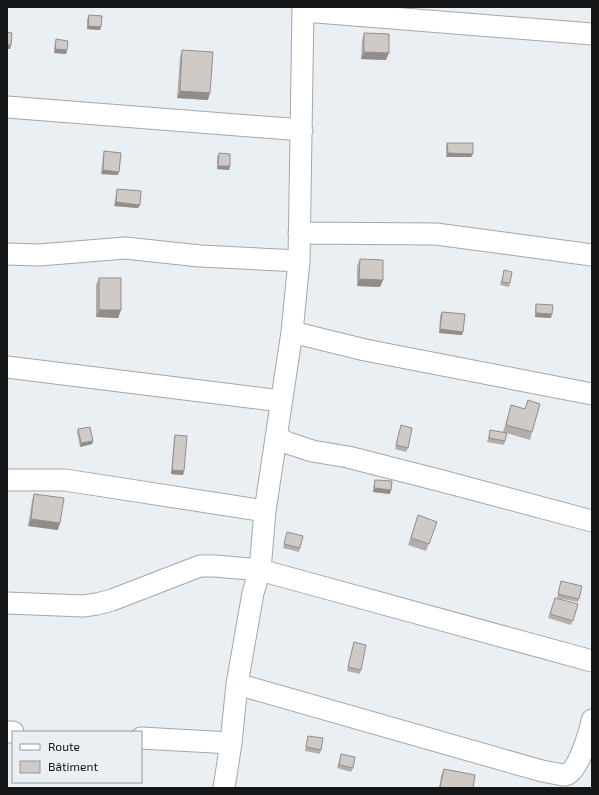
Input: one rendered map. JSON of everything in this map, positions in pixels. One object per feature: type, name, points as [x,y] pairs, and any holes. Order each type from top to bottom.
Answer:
[{"type":"street","points":[[224,788],[231,743],[237,684],[253,593],[260,570],[265,511],[292,332],[299,261],[304,9],[592,34]]},
{"type":"street","points":[[7,107],[302,130]]},
{"type":"street","points":[[299,233],[436,234],[592,255]]},
{"type":"street","points":[[7,254],[40,255],[124,248],[200,256],[299,261]]},
{"type":"street","points":[[292,332],[365,350],[592,394]]},
{"type":"street","points":[[7,367],[281,401]]},
{"type":"street","points":[[276,437],[288,443],[312,451],[362,461],[592,521]]},
{"type":"street","points":[[7,480],[65,480],[265,511]]},
{"type":"street","points":[[7,603],[83,606],[112,600],[200,566],[260,570],[592,661]]},
{"type":"street","points":[[237,684],[542,771],[563,775],[567,775],[572,771],[580,757],[591,728]]},
{"type":"street","points":[[142,738],[231,743]]},
{"type":"building","points":[[89,15],[102,16],[101,27],[88,26]]},
{"type":"building","points":[[7,32],[12,33],[11,45],[7,45]]},
{"type":"building","points":[[364,33],[389,34],[389,53],[364,52]]},
{"type":"building","points":[[56,39],[68,41],[67,50],[55,49]]},
{"type":"building","points":[[182,50],[213,52],[210,93],[180,91]]},
{"type":"building","points":[[447,143],[473,143],[473,154],[448,153]]},
{"type":"building","points":[[104,151],[121,153],[119,172],[103,170]]},
{"type":"building","points":[[219,153],[230,154],[230,166],[218,166]]},
{"type":"building","points":[[117,189],[141,191],[140,205],[116,202]]},
{"type":"building","points":[[360,259],[383,260],[383,280],[359,279]]},
{"type":"building","points":[[504,270],[512,272],[510,283],[502,282]]},
{"type":"building","points":[[99,278],[121,278],[121,310],[99,310]]},
{"type":"building","points":[[536,304],[553,305],[552,314],[536,313]]},
{"type":"building","points":[[442,312],[465,314],[463,332],[440,329]]},
{"type":"building","points":[[528,400],[540,404],[532,432],[506,425],[511,405],[525,409]]},
{"type":"building","points":[[401,425],[412,428],[408,448],[396,445]]},
{"type":"building","points":[[90,427],[93,441],[81,443],[78,429]]},
{"type":"building","points":[[490,430],[507,433],[505,441],[489,438]]},
{"type":"building","points":[[175,435],[187,436],[184,471],[172,470]]},
{"type":"building","points":[[375,480],[392,481],[391,490],[374,488]]},
{"type":"building","points":[[34,494],[64,498],[60,523],[31,519]]},
{"type":"building","points":[[418,515],[437,522],[429,544],[411,538]]},
{"type":"building","points":[[287,532],[303,536],[300,548],[284,544]]},
{"type":"building","points":[[561,581],[582,586],[579,599],[558,594]]},
{"type":"building","points":[[555,598],[578,604],[573,621],[550,614]]},
{"type":"building","points":[[354,642],[366,645],[361,670],[348,667]]},
{"type":"building","points":[[308,736],[323,738],[321,750],[306,747]]},
{"type":"building","points":[[341,754],[355,757],[353,768],[339,765]]},
{"type":"building","points":[[444,769],[475,775],[473,788],[440,787]]}]
